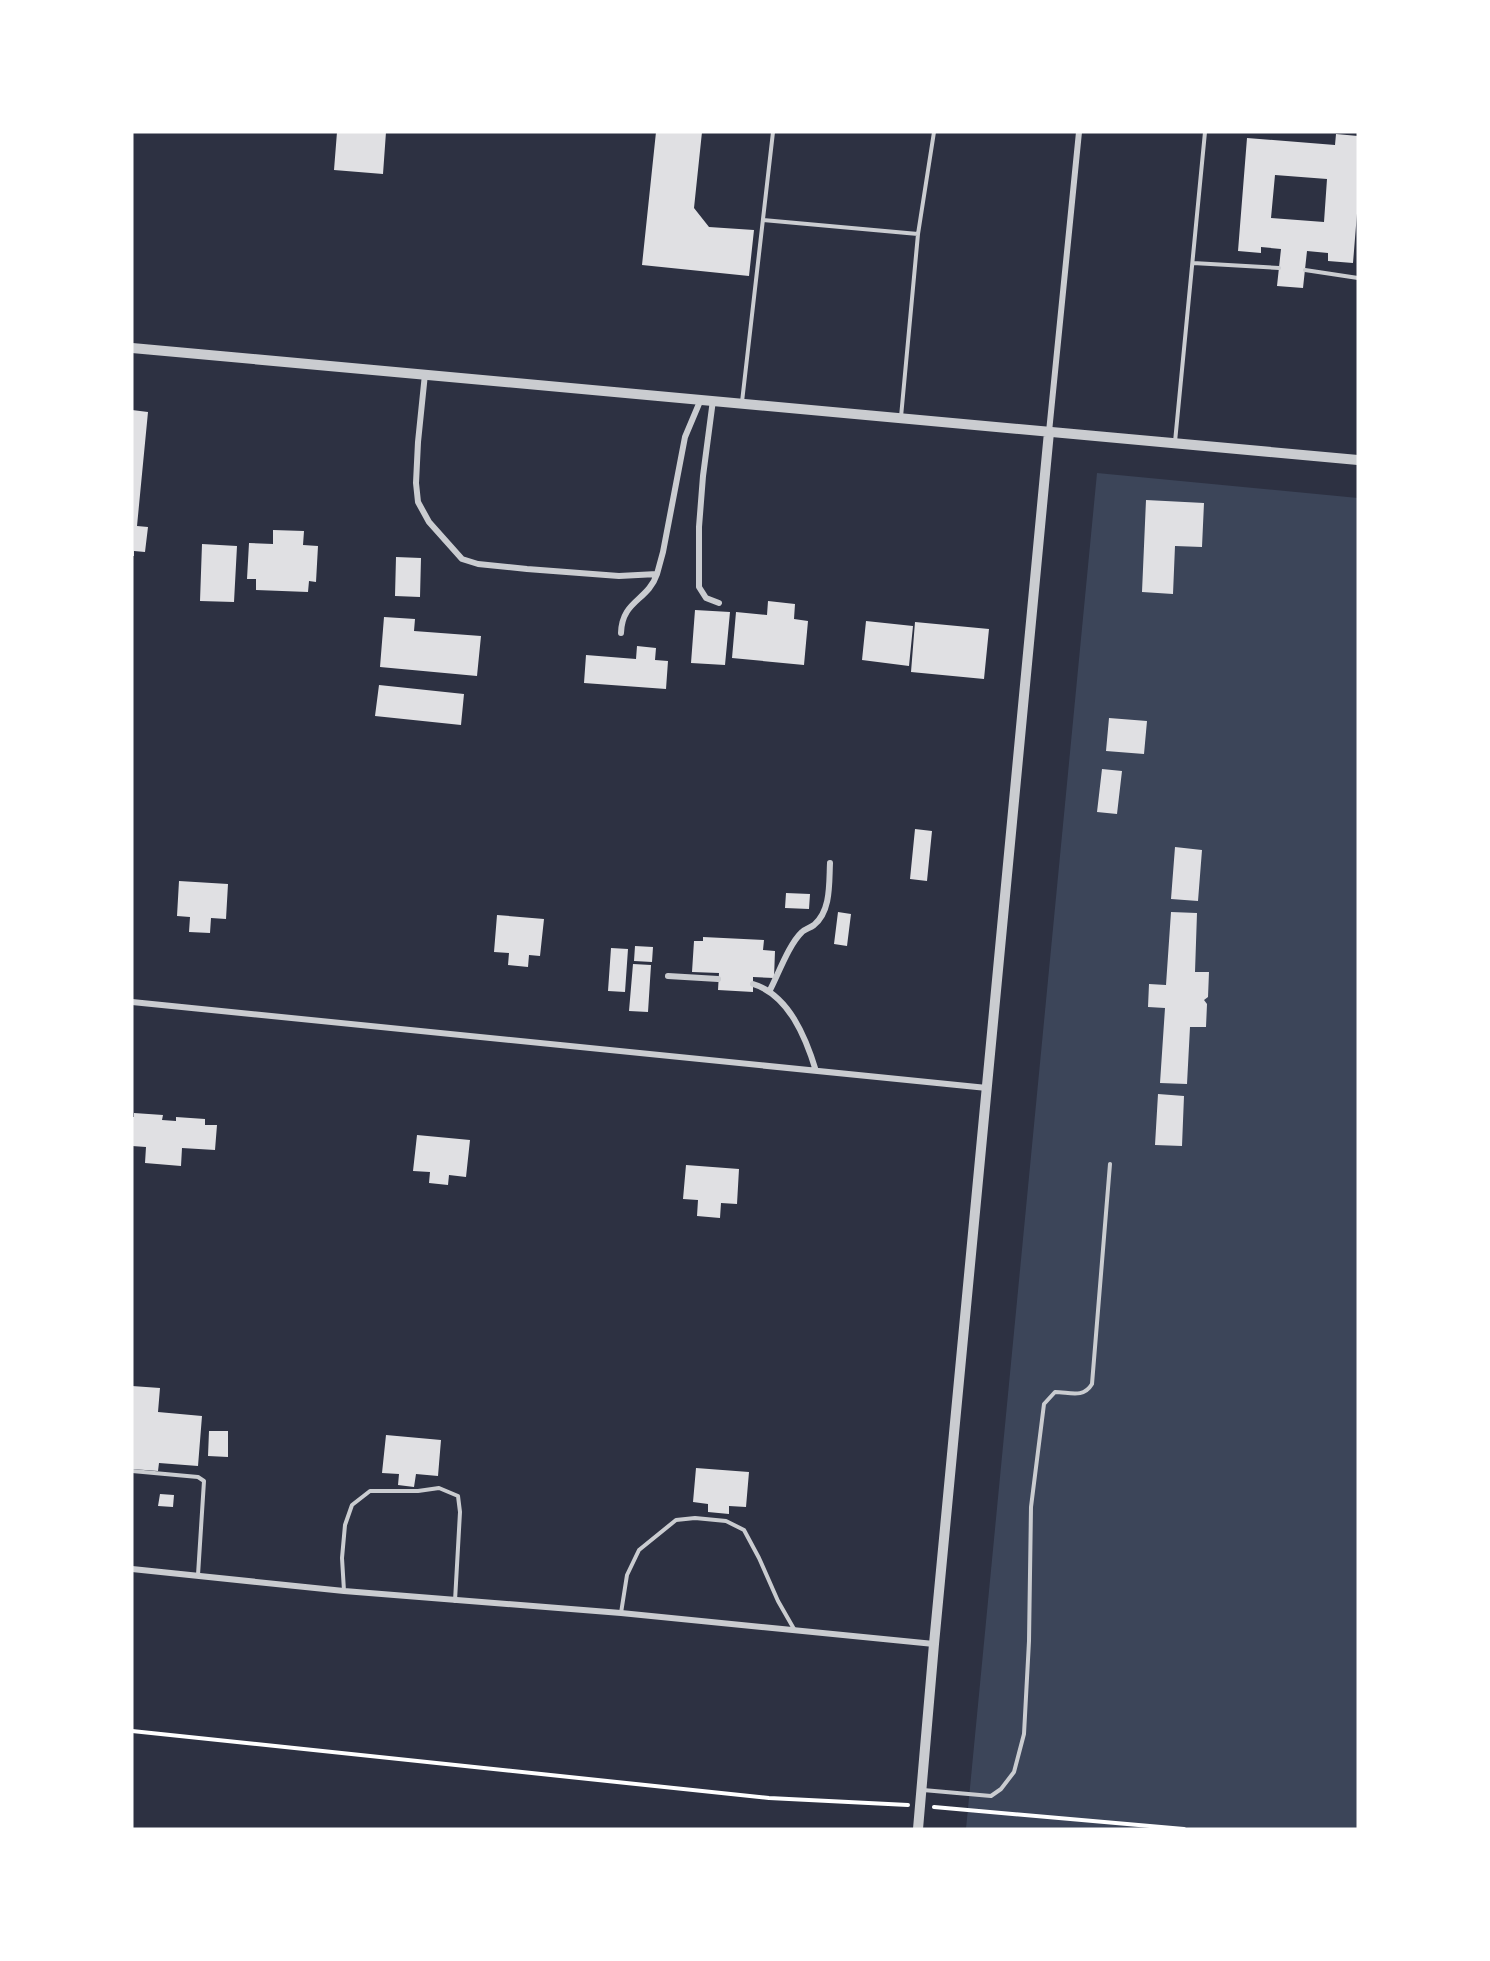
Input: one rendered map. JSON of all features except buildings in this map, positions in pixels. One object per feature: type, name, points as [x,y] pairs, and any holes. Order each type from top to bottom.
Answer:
[{"type":"street","points":[[918,1829],[1079,132]]},
{"type":"street","points":[[132,348],[1358,460]]},
{"type":"street","points":[[425,374],[418,442],[416,483],[418,502],[429,522],[462,559],[478,564],[538,570],[619,576],[657,574]]},
{"type":"street","points":[[621,633],[623,616],[634,602],[653,585],[657,574],[685,436],[701,399]]},
{"type":"street","points":[[713,400],[699,527],[699,587],[706,598],[719,603]]},
{"type":"street","points":[[770,990],[802,932],[813,926],[821,917],[828,900],[830,863]]},
{"type":"street","points":[[668,976],[718,979]]},
{"type":"street","points":[[753,984],[770,990],[799,1027],[816,1071]]},
{"type":"street","points":[[132,1002],[987,1088]]},
{"type":"street","points":[[132,1569],[344,1591],[621,1613],[934,1644]]},
{"type":"lane","points":[[742,403],[773,132]]},
{"type":"lane","points":[[901,418],[918,234],[934,132]]},
{"type":"lane","points":[[1175,442],[1205,132]]},
{"type":"lane","points":[[763,220],[918,234]]},
{"type":"lane","points":[[1193,263],[1279,268]]},
{"type":"lane","points":[[1305,270],[1358,278]]},
{"type":"lane","points":[[922,1790],[991,1796],[1001,1789],[1014,1772],[1024,1734],[1029,1641],[1031,1507],[1044,1404],[1055,1392],[1075,1395],[1089,1389],[1092,1384],[1110,1164]]},
{"type":"lane","points":[[132,1471],[198,1478],[204,1482],[198,1575]]},
{"type":"lane","points":[[344,1591],[342,1558],[345,1525],[352,1505],[370,1491],[418,1491],[439,1488],[458,1496],[460,1512],[455,1601]]},
{"type":"lane","points":[[621,1613],[627,1575],[639,1550],[676,1520],[695,1518],[726,1521],[744,1530],[778,1601],[795,1630]]},
{"type":"path","points":[[132,1731],[769,1798],[921,1806],[1184,1829]]},
{"type":"shaded area","points":[[1097,473],[1358,498],[1358,1829],[966,1829]]}]
